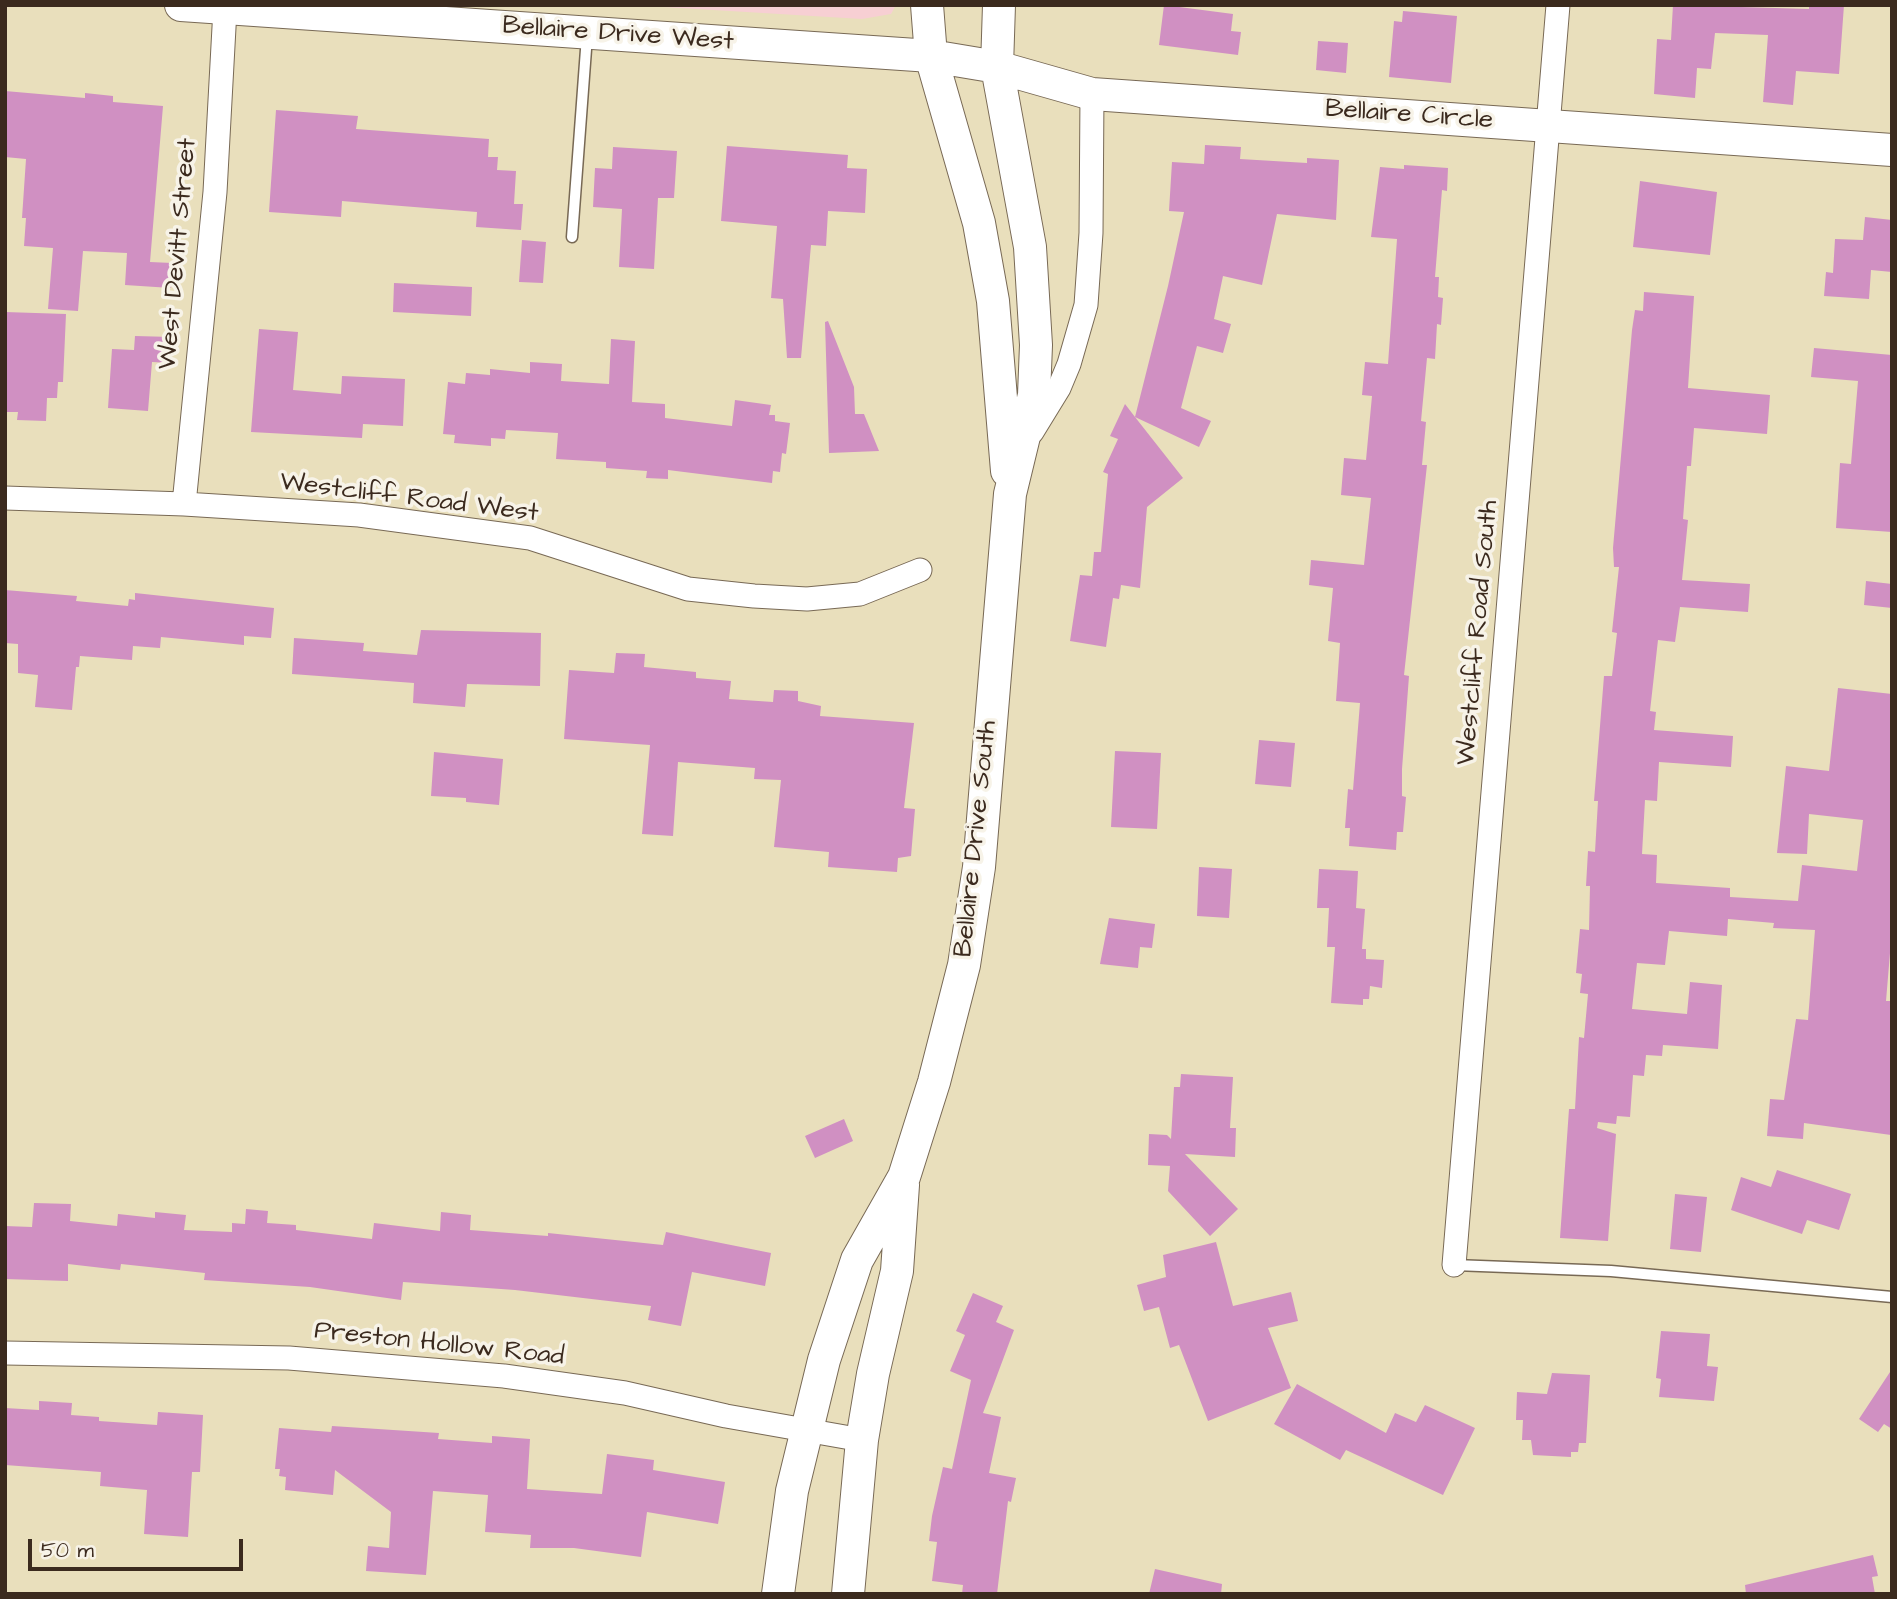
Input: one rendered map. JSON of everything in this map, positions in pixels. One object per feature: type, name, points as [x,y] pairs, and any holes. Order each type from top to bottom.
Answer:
[{"type":"main road","name":"Bellaire Drive West","points":[[181,5],[930,56]]},
{"type":"main road","name":"Bellaire Drive South","points":[[927,5],[930,56],[959,146],[984,249],[993,301],[1010,494]]},
{"type":"main road","name":"Bellaire Drive South","points":[[778,1594],[792,1491],[824,1360],[857,1260],[904,1177],[934,1082],[964,965],[979,867],[1010,494],[1034,395],[1036,303],[1030,247],[997,67],[999,5]]},
{"type":"main road","name":"Bellaire Circle","points":[[930,56],[997,67],[1092,94],[1892,150]]},
{"type":"main road","name":"Bellaire Drive South","points":[[848,1594],[862,1440],[873,1374],[897,1271],[904,1177]]},
{"type":"street","name":"Westcliff Road South","points":[[1454,1265],[1558,5]]},
{"type":"street","name":"West Devitt Street","points":[[184,504],[215,192],[225,9]]},
{"type":"street","name":"Bellaire Drive South","points":[[1020,451],[1059,388],[1073,355],[1086,305],[1091,233],[1092,94]]},
{"type":"street","name":"Westcliff Road West","points":[[5,498],[184,504],[359,515],[530,538],[688,589],[754,596],[807,599],[860,594],[920,570]]},
{"type":"street","name":"Preston Hollow Road","points":[[5,1353],[289,1358],[504,1376],[625,1393],[862,1440]]},
{"type":"lane","points":[[572,237],[587,33]]},
{"type":"lane","points":[[1454,1265],[1611,1271],[1892,1297]]},
{"type":"shaded area","points":[[631,5],[896,5],[891,14],[862,19]]},
{"type":"building","points":[[1164,5],[1233,14],[1231,31],[1241,32],[1238,55],[1159,45]]},
{"type":"building","points":[[1673,5],[1809,9],[1809,5],[1844,5],[1839,74],[1796,71],[1793,105],[1763,102],[1768,35],[1715,33],[1711,69],[1697,68],[1695,98],[1654,94],[1657,39],[1671,40]]},
{"type":"building","points":[[1403,11],[1457,16],[1451,83],[1389,77],[1394,21],[1402,22]]},
{"type":"building","points":[[1318,41],[1348,43],[1346,73],[1316,70]]},
{"type":"building","points":[[5,91],[85,98],[85,93],[113,96],[113,102],[163,106],[150,262],[172,263],[171,288],[125,285],[127,253],[83,251],[78,311],[48,309],[53,248],[24,246],[26,218],[22,218],[26,159],[5,157]]},
{"type":"building","points":[[276,110],[358,116],[356,129],[489,139],[488,157],[498,157],[497,170],[516,171],[514,204],[523,204],[521,230],[476,227],[477,212],[342,201],[341,217],[269,212]]},
{"type":"building","points":[[1205,145],[1241,147],[1240,159],[1307,163],[1307,158],[1339,160],[1336,220],[1277,214],[1262,285],[1223,276],[1214,319],[1231,324],[1223,353],[1197,346],[1181,408],[1211,421],[1199,447],[1135,417],[1184,212],[1169,211],[1172,162],[1204,164]]},
{"type":"building","points":[[727,146],[848,155],[847,168],[867,169],[865,213],[828,211],[826,246],[811,245],[801,358],[787,358],[783,299],[771,298],[777,226],[721,221]]},
{"type":"building","points":[[613,147],[677,151],[674,198],[658,198],[654,269],[619,267],[622,209],[593,207],[595,168],[612,169]]},
{"type":"building","points":[[1404,165],[1448,168],[1447,191],[1442,190],[1435,277],[1439,277],[1438,297],[1443,298],[1441,325],[1437,324],[1435,359],[1427,358],[1421,421],[1426,422],[1422,465],[1427,465],[1404,675],[1409,676],[1402,769],[1402,796],[1406,797],[1403,832],[1397,832],[1396,850],[1349,846],[1350,828],[1345,828],[1348,789],[1353,790],[1360,703],[1336,701],[1340,643],[1328,641],[1333,588],[1309,585],[1311,560],[1364,565],[1371,498],[1341,495],[1344,458],[1366,460],[1372,396],[1362,395],[1365,362],[1388,364],[1397,239],[1371,237],[1380,167],[1404,169]]},
{"type":"building","points":[[1640,181],[1717,192],[1710,255],[1633,247]]},
{"type":"building","points":[[1865,217],[1892,220],[1892,272],[1871,270],[1869,299],[1824,296],[1826,272],[1833,273],[1835,239],[1863,240]]},
{"type":"building","points":[[522,240],[546,242],[543,283],[519,282]]},
{"type":"building","points":[[394,283],[472,287],[471,316],[393,312]]},
{"type":"building","points":[[1644,292],[1694,296],[1688,388],[1770,395],[1767,434],[1694,428],[1691,466],[1687,466],[1683,519],[1688,520],[1682,580],[1750,584],[1748,612],[1680,607],[1675,642],[1658,640],[1650,711],[1656,712],[1654,730],[1733,736],[1731,767],[1659,762],[1657,801],[1645,800],[1642,854],[1657,855],[1656,883],[1730,888],[1730,897],[1798,901],[1802,865],[1857,871],[1863,820],[1809,814],[1807,854],[1777,853],[1786,766],[1829,771],[1838,688],[1892,694],[1892,929],[1886,1001],[1890,1001],[1892,1006],[1891,1135],[1804,1123],[1803,1139],[1767,1136],[1770,1099],[1784,1100],[1796,1019],[1808,1020],[1815,930],[1773,928],[1774,923],[1728,919],[1727,936],[1669,931],[1665,965],[1637,963],[1632,1009],[1687,1014],[1690,982],[1722,985],[1718,1049],[1663,1045],[1662,1056],[1646,1055],[1644,1076],[1633,1075],[1630,1117],[1617,1116],[1616,1124],[1598,1122],[1597,1128],[1616,1134],[1608,1241],[1560,1238],[1569,1109],[1575,1109],[1579,1037],[1584,1038],[1588,994],[1580,993],[1582,974],[1576,973],[1580,929],[1589,930],[1590,886],[1586,886],[1588,851],[1595,852],[1598,801],[1594,801],[1604,676],[1612,676],[1617,633],[1612,632],[1619,567],[1614,567],[1613,548],[1632,330],[1635,310],[1643,311]]},
{"type":"building","points":[[5,312],[66,314],[63,382],[58,382],[57,398],[47,398],[46,421],[17,420],[18,412],[5,412]]},
{"type":"building","points":[[828,321],[854,387],[855,414],[864,414],[879,451],[829,453],[825,322]]},
{"type":"building","points":[[259,329],[298,332],[293,390],[341,394],[342,376],[405,379],[403,426],[363,424],[362,438],[251,432]]},
{"type":"building","points":[[135,336],[172,337],[171,363],[152,362],[148,411],[108,408],[112,349],[134,350]]},
{"type":"building","points":[[611,339],[635,341],[632,402],[665,404],[665,418],[732,426],[735,400],[771,405],[769,415],[775,415],[775,421],[790,423],[786,454],[782,453],[780,472],[773,471],[772,483],[668,470],[668,479],[646,478],[647,471],[606,468],[606,462],[556,459],[558,433],[506,430],[505,439],[491,438],[491,446],[454,443],[455,435],[443,434],[448,382],[465,384],[466,373],[490,375],[490,369],[530,373],[530,362],[562,364],[561,381],[609,384]]},
{"type":"building","points":[[1814,348],[1892,355],[1892,532],[1836,528],[1840,463],[1851,464],[1858,381],[1811,377]]},
{"type":"building","points":[[1125,404],[1183,478],[1147,507],[1140,588],[1121,585],[1119,599],[1113,598],[1106,647],[1070,641],[1080,575],[1092,576],[1094,552],[1101,552],[1108,474],[1103,472],[1118,439],[1110,436]]},
{"type":"building","points":[[1866,581],[1892,584],[1892,608],[1864,605]]},
{"type":"building","points":[[5,590],[77,596],[76,601],[128,606],[129,599],[135,600],[135,593],[274,608],[271,638],[244,636],[244,645],[161,637],[160,648],[133,646],[132,660],[80,656],[79,667],[76,667],[72,710],[35,707],[38,675],[18,673],[18,644],[5,643]]},
{"type":"building","points":[[421,630],[541,633],[540,686],[467,684],[465,707],[413,703],[414,683],[292,674],[294,638],[364,643],[363,651],[417,655]]},
{"type":"building","points":[[616,653],[645,654],[644,667],[696,672],[696,678],[731,681],[729,699],[773,702],[774,690],[798,691],[798,701],[821,706],[820,716],[914,723],[904,808],[915,809],[911,856],[898,858],[897,872],[828,867],[829,852],[774,847],[781,780],[754,779],[755,768],[678,762],[673,836],[642,834],[650,745],[564,739],[569,670],[614,673]]},
{"type":"building","points":[[1259,740],[1295,743],[1291,787],[1255,784]]},
{"type":"building","points":[[1115,751],[1161,753],[1157,829],[1111,827]]},
{"type":"building","points":[[434,752],[503,759],[499,805],[466,802],[466,798],[431,796]]},
{"type":"building","points":[[1199,867],[1232,869],[1229,918],[1197,916]]},
{"type":"building","points":[[1319,869],[1358,871],[1356,908],[1365,909],[1362,949],[1366,949],[1366,959],[1384,960],[1382,988],[1370,986],[1369,999],[1363,999],[1363,1005],[1331,1003],[1335,947],[1327,947],[1329,908],[1317,908]]},
{"type":"building","points":[[1109,918],[1155,924],[1152,948],[1140,947],[1138,968],[1100,964]]},
{"type":"building","points":[[1181,1074],[1233,1077],[1230,1128],[1236,1128],[1235,1157],[1185,1154],[1238,1209],[1210,1236],[1168,1191],[1170,1166],[1148,1165],[1149,1134],[1167,1135],[1171,1139],[1174,1087],[1180,1087]]},
{"type":"building","points":[[844,1119],[853,1141],[815,1158],[805,1136]]},
{"type":"building","points":[[1777,1170],[1851,1194],[1839,1230],[1807,1220],[1802,1234],[1731,1210],[1741,1177],[1771,1187]]},
{"type":"building","points":[[1675,1194],[1707,1197],[1701,1252],[1670,1249]]},
{"type":"building","points":[[34,1203],[71,1204],[70,1221],[117,1226],[118,1214],[155,1218],[155,1212],[186,1215],[184,1230],[232,1232],[232,1223],[245,1224],[246,1209],[268,1211],[267,1223],[296,1225],[296,1230],[372,1239],[374,1223],[440,1231],[441,1212],[471,1215],[470,1230],[548,1236],[548,1233],[663,1245],[666,1232],[771,1253],[765,1286],[692,1272],[681,1326],[648,1320],[651,1306],[515,1290],[403,1282],[401,1300],[310,1287],[204,1280],[205,1273],[121,1264],[120,1270],[68,1264],[68,1281],[5,1279],[5,1226],[32,1227]]},
{"type":"building","points":[[1216,1242],[1233,1306],[1291,1292],[1298,1321],[1268,1328],[1291,1388],[1208,1421],[1179,1345],[1170,1348],[1159,1307],[1144,1311],[1137,1285],[1166,1277],[1163,1255]]},
{"type":"building","points":[[973,1293],[1003,1306],[996,1322],[1014,1330],[983,1413],[1001,1417],[989,1473],[1016,1478],[1011,1502],[1008,1501],[997,1594],[962,1594],[963,1585],[932,1581],[937,1542],[929,1541],[932,1516],[943,1467],[952,1469],[971,1380],[950,1371],[965,1335],[956,1331]]},
{"type":"building","points":[[1661,1331],[1710,1334],[1707,1366],[1718,1367],[1714,1401],[1659,1397],[1661,1379],[1656,1378]]},
{"type":"building","points":[[1892,1369],[1892,1429],[1884,1424],[1878,1432],[1859,1419]]},
{"type":"building","points":[[1552,1373],[1590,1375],[1586,1443],[1579,1443],[1578,1452],[1571,1452],[1571,1457],[1533,1455],[1531,1440],[1522,1440],[1523,1420],[1516,1420],[1517,1392],[1547,1394]]},
{"type":"building","points":[[1297,1384],[1386,1433],[1395,1413],[1416,1422],[1425,1405],[1475,1428],[1443,1495],[1346,1450],[1340,1460],[1274,1424]]},
{"type":"building","points":[[39,1401],[72,1403],[71,1415],[99,1417],[99,1421],[157,1425],[158,1412],[203,1415],[200,1472],[192,1472],[188,1537],[144,1534],[147,1490],[100,1486],[101,1472],[5,1465],[5,1408],[39,1410]]},
{"type":"building","points":[[332,1426],[439,1433],[438,1439],[492,1443],[492,1436],[530,1439],[527,1489],[602,1494],[607,1454],[654,1460],[653,1470],[725,1482],[718,1524],[647,1512],[641,1557],[574,1548],[530,1548],[531,1535],[485,1532],[488,1495],[433,1491],[426,1575],[366,1571],[368,1546],[389,1548],[391,1512],[335,1470],[333,1495],[285,1490],[286,1477],[279,1476],[280,1469],[275,1469],[279,1428],[331,1432]]},
{"type":"building","points":[[1873,1555],[1878,1576],[1872,1577],[1875,1594],[1746,1594],[1745,1585]]},
{"type":"building","points":[[1155,1569],[1222,1584],[1221,1594],[1149,1594]]}]
